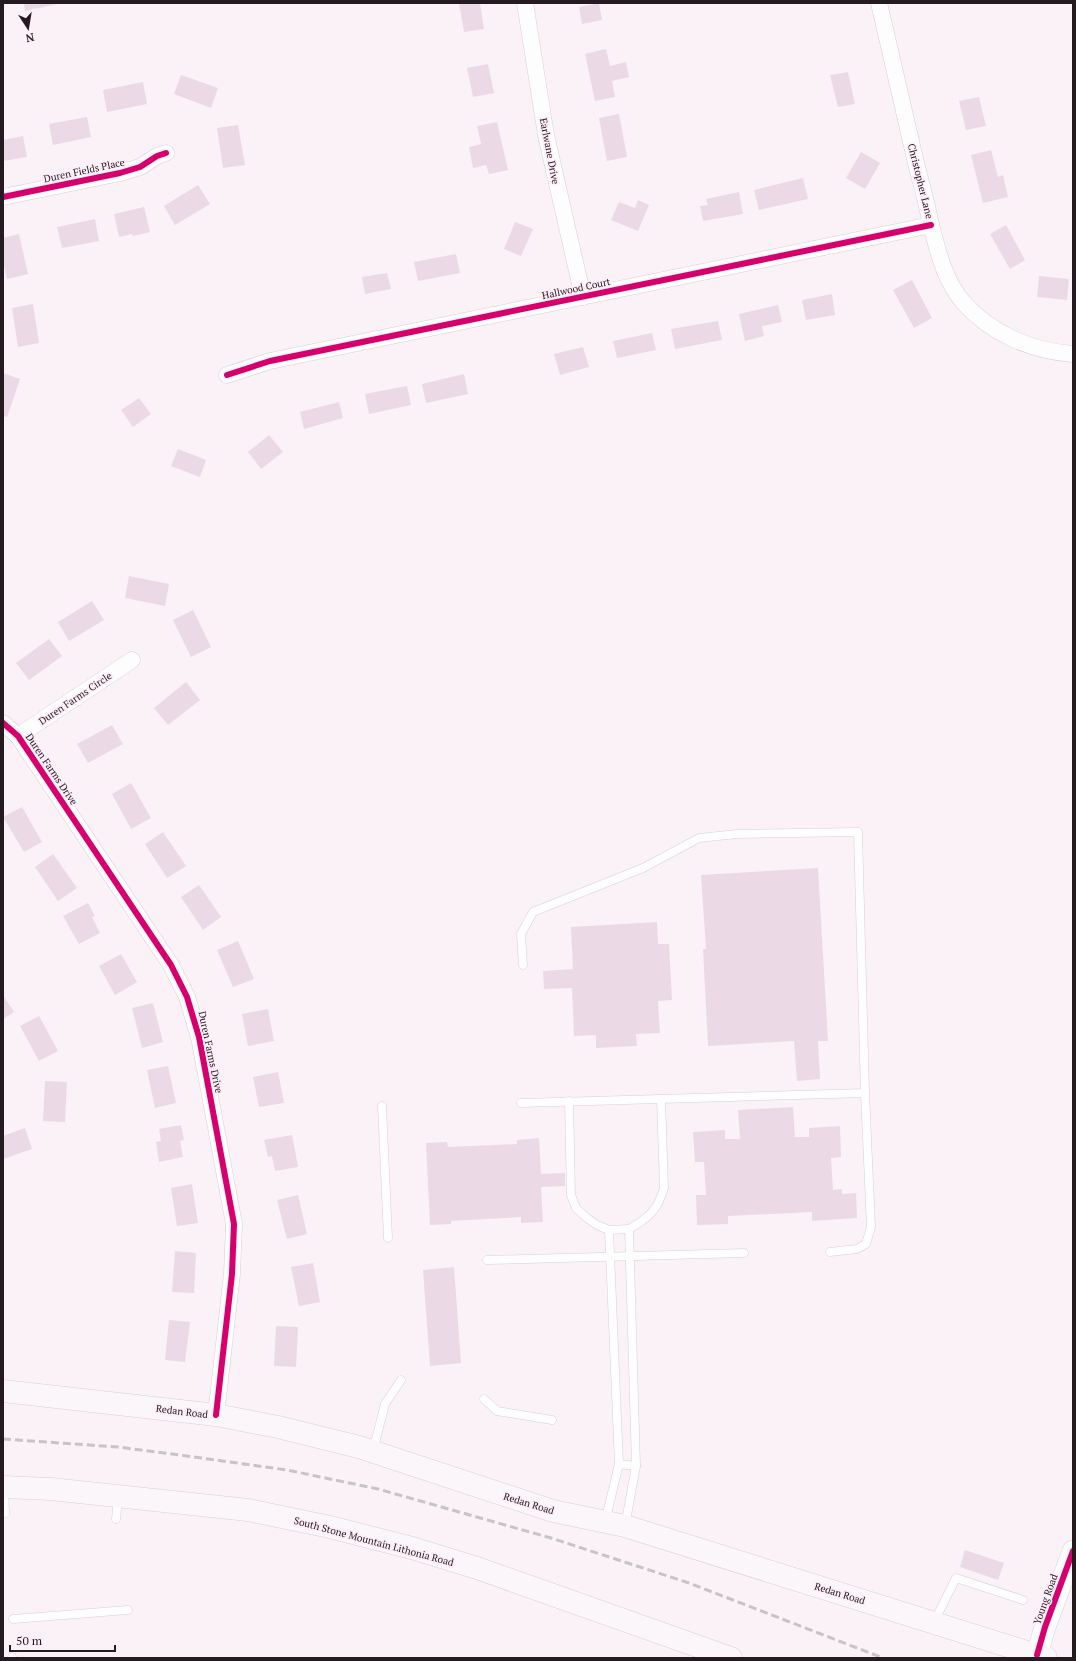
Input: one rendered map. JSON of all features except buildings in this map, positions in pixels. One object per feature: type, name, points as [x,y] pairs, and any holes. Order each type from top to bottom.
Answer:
[{"type":"main road","name":"Redan Road","points":[[3,1391],[216,1415],[278,1427],[349,1444],[554,1511],[615,1524],[1042,1656]]},
{"type":"main road","name":"South Stone Mountain Lithonia Road","points":[[3,1487],[51,1489],[248,1510],[330,1527],[477,1568],[695,1651],[732,1658]]},
{"type":"street","name":"Earlwane Drive","points":[[525,3],[546,135],[583,297]]},
{"type":"street","name":"Christopher Lane","points":[[879,3],[932,224],[936,248],[951,284],[963,302],[977,317],[994,330],[1038,349],[1073,354]]},
{"type":"street","name":"Duren Fields Place","points":[[3,197],[120,173],[140,167],[157,156],[166,153]]},
{"type":"street","name":"Hallwood Court","points":[[227,375],[270,361],[932,224]]},
{"type":"street","name":"Duren Farms Circle","points":[[18,736],[132,660]]},
{"type":"street","name":"Duren Farms Drive","points":[[3,723],[18,736],[171,965],[190,1003],[199,1037],[234,1224],[232,1274],[216,1415]]},
{"type":"street","name":"Young Road","points":[[1042,1656],[1045,1627],[1073,1551]]},
{"type":"lane","points":[[523,965],[521,934],[533,912],[642,868],[699,838],[737,834],[858,832],[864,1093],[871,1228],[866,1244],[857,1249],[830,1252]]},
{"type":"lane","points":[[521,1103],[864,1093]]},
{"type":"lane","points":[[568,1102],[571,1195],[576,1208],[597,1225],[609,1230],[630,1229],[643,1221],[655,1210],[660,1201],[664,1188],[661,1099]]},
{"type":"lane","points":[[382,1106],[388,1238]]},
{"type":"lane","points":[[615,1524],[636,1466],[630,1229]]},
{"type":"lane","points":[[609,1230],[619,1464],[615,1524]]},
{"type":"lane","points":[[486,1260],[744,1253]]},
{"type":"lane","points":[[373,1451],[386,1404],[401,1380]]},
{"type":"lane","points":[[484,1399],[498,1411],[552,1420]]},
{"type":"lane","points":[[619,1464],[636,1466]]},
{"type":"lane","points":[[3,1487],[5,1513]]},
{"type":"lane","points":[[116,1519],[118,1496]]},
{"type":"lane","points":[[934,1622],[956,1578],[1023,1600]]},
{"type":"lane","points":[[13,1619],[128,1610]]},
{"type":"railway","points":[[3,1439],[118,1447],[187,1456],[287,1470],[378,1489],[551,1538],[689,1583],[883,1658]]},
{"type":"cycle path","points":[[3,197],[120,173],[140,167],[157,156],[166,153]]},
{"type":"cycle path","points":[[227,375],[270,361],[931,225]]},
{"type":"cycle path","points":[[3,723],[18,736],[171,965],[187,997],[199,1037],[234,1224],[232,1274],[216,1415]]},
{"type":"cycle path","points":[[1037,1655],[1045,1627],[1073,1551]]}]
